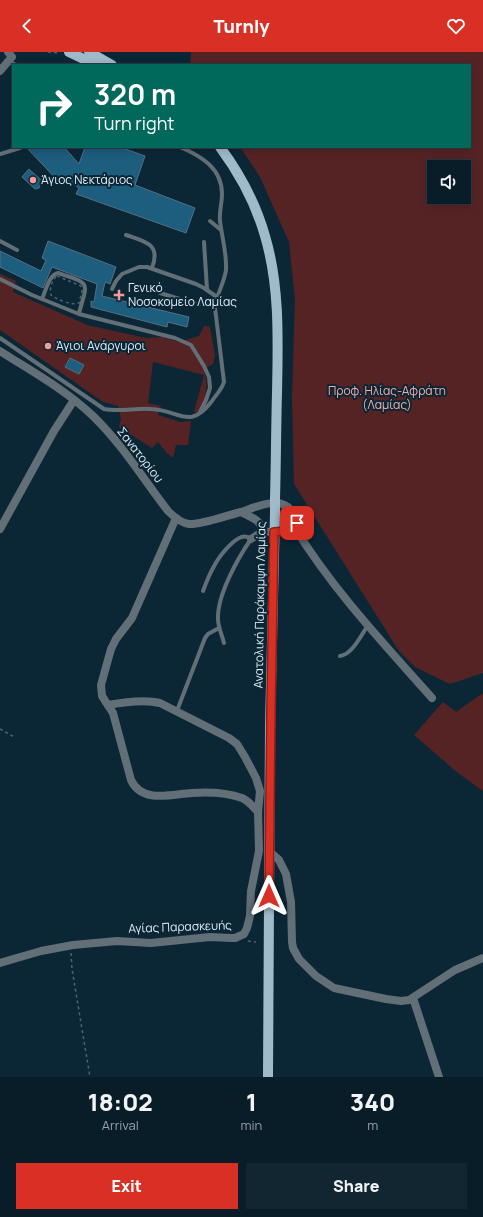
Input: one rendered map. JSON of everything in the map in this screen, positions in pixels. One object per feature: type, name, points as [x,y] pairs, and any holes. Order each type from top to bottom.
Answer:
[{"type":"main road","points":[[69,52],[94,64]]},
{"type":"main road","points":[[89,52],[110,64]]},
{"type":"main road","name":"Ανατολική Παράκαμψη Λαμίας","points":[[221,148],[239,175],[256,209],[266,237],[272,265],[276,296],[278,351],[269,851],[268,1077]]},
{"type":"street","points":[[0,71],[12,57],[8,52]]},
{"type":"street","name":"Σανατορίου","points":[[0,352],[74,400],[93,416],[121,449],[168,511],[176,518],[186,523],[196,524],[266,504],[284,503],[296,519],[297,526],[295,528]]},
{"type":"street","points":[[0,529],[54,431],[74,400]]},
{"type":"street","points":[[241,512],[260,523],[262,532]]},
{"type":"street","points":[[176,518],[132,618],[116,639],[111,649],[104,672],[101,688],[102,696],[113,713],[130,780],[137,790],[156,796],[199,793],[239,797],[250,804],[258,814],[270,816]]},
{"type":"street","points":[[251,538],[262,532],[290,531],[295,528],[309,551],[327,575],[368,625],[432,698]]},
{"type":"street","points":[[108,706],[132,702],[160,703],[234,742],[245,757],[258,781],[260,796],[258,814]]},
{"type":"street","name":"Αγίας Παρασκευής","points":[[0,963],[41,951],[73,945],[117,941],[151,943],[210,937],[235,938],[244,934],[248,928],[251,891],[258,856],[258,814]]},
{"type":"street","points":[[269,851],[279,860],[286,874],[291,902],[293,948],[299,959],[327,984],[340,990],[401,1001],[409,1000],[455,970],[483,958]]},
{"type":"street","points":[[414,998],[439,1077]]},
{"type":"lane","points":[[8,61],[14,64]]},
{"type":"lane","points":[[0,154],[20,148]]},
{"type":"lane","points":[[0,338],[99,406],[109,410],[154,409],[184,417],[198,416],[203,411],[223,386],[224,382],[215,318],[215,303],[222,286],[226,270],[220,220],[222,185],[208,162],[200,156],[182,148]]},
{"type":"lane","points":[[210,221],[222,231]]},
{"type":"lane","points":[[126,235],[147,242],[152,246],[155,253],[152,268]]},
{"type":"lane","points":[[0,242],[17,250]]},
{"type":"lane","points":[[204,242],[207,289]]},
{"type":"lane","points":[[112,289],[116,281],[128,271],[138,266],[144,266],[196,284],[207,289],[217,297]]},
{"type":"lane","points":[[42,299],[52,276],[55,274],[58,273],[81,280],[86,288],[79,313]]},
{"type":"lane","points":[[0,279],[42,299],[79,313],[175,338],[191,345],[209,377],[210,388],[198,416]]},
{"type":"lane","points":[[160,293],[196,304],[215,303]]},
{"type":"lane","points":[[93,416],[99,406]]},
{"type":"lane","points":[[203,591],[216,562],[232,542],[243,536],[248,536],[251,538],[241,552],[222,595],[218,612],[218,620],[224,644]]},
{"type":"lane","points":[[340,656],[350,652],[368,625]]},
{"type":"lane","points":[[178,708],[205,638],[208,634],[219,628]]},
{"type":"path","points":[[57,276],[81,286],[82,291],[78,304],[75,305],[55,298],[51,295],[50,290],[54,278],[57,276]]},
{"type":"path","points":[[0,729],[14,737]]},
{"type":"path","points":[[73,945],[71,952],[72,969],[90,1077]]},
{"type":"green space","name":"Προφ. Ηλίας-Αφράτη (Λαμίας)","points":[[191,52],[483,52],[483,673],[450,684],[415,667],[399,651],[294,484],[292,397],[295,300],[289,242],[260,177],[241,148],[471,148],[471,64],[190,64]]},
{"type":"green space","points":[[0,274],[16,281],[13,292],[87,325],[146,338],[162,337],[179,342],[199,336],[204,326],[210,327],[215,355],[213,364],[204,369],[206,391],[204,402],[199,412],[194,412],[204,375],[153,362],[148,403],[161,406],[158,415],[180,422],[191,421],[188,445],[176,445],[173,458],[158,442],[152,448],[119,427],[121,419],[118,406],[103,402],[0,330]]},
{"type":"green space","points":[[483,693],[483,791],[458,773],[414,735],[443,702],[456,712]]},
{"type":"building","points":[[27,148],[65,148],[79,164],[85,148],[123,148],[145,156],[135,185],[195,208],[186,233],[76,194],[79,188],[62,176],[58,181]]},
{"type":"building","name":"Άγιος Νεκτάριος","points":[[29,169],[42,181],[39,188],[35,189],[22,177]]},
{"type":"building","points":[[48,241],[116,267],[110,284],[105,282],[102,296],[189,317],[187,327],[168,322],[167,327],[91,307],[91,301],[94,302],[97,284],[52,267],[43,288],[0,267],[0,251],[41,271],[46,260],[42,258]]},
{"type":"building","points":[[70,358],[84,365],[79,374],[65,367]]},
{"type":"place","name":"Άγιος Νεκτάριος","points":[[33,180]]},
{"type":"place","name":"Γενικό Νοσοκομείο Λαμίας","points":[[119,295]]},
{"type":"place","name":"Άγιοι Ανάργυροι","points":[[48,346]]},
{"type":"route","points":[[269,896],[274,532],[290,531],[297,526],[297,523]]}]
